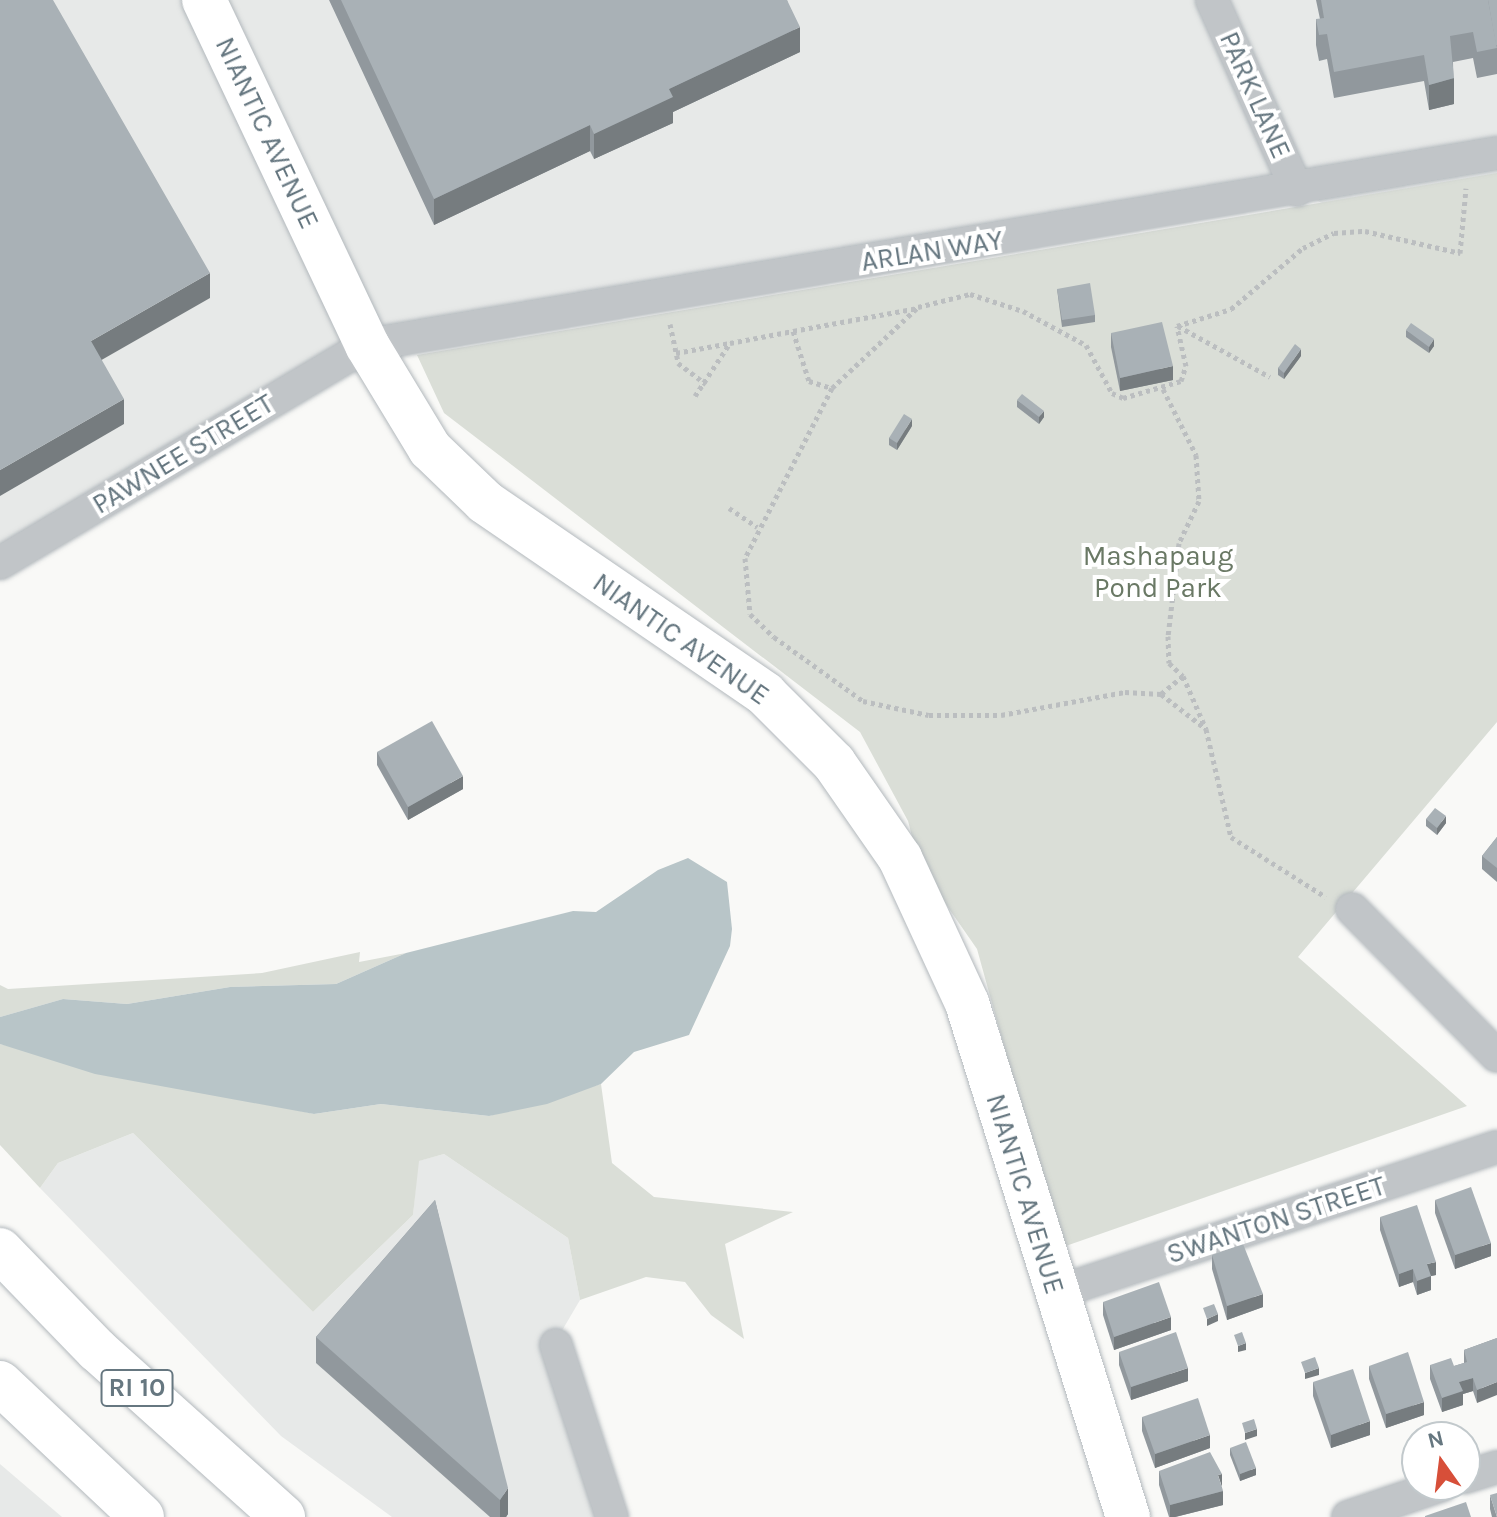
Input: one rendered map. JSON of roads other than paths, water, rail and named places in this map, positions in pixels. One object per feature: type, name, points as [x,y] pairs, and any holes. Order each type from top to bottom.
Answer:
[{"type":"main road","name":"NIANTIC AVENUE","points":[[204,0],[367,345],[430,449],[485,502],[765,694],[834,763],[900,858],[967,1003],[1055,1293],[1128,1517]]},
{"type":"main road","name":"RI 10","points":[[0,1250],[120,1372],[283,1517]]},
{"type":"main road","points":[[0,1383],[142,1517]]},
{"type":"street","name":"PARK LANE","points":[[1212,0],[1297,190]]},
{"type":"street","name":"ARLAN WAY","points":[[367,345],[1297,190],[1497,153]]},
{"type":"street","name":"PAWNEE STREET","points":[[0,563],[367,345]]},
{"type":"street","points":[[1339,903],[1497,1056]]},
{"type":"street","name":"SWANTON STREET","points":[[1055,1293],[1497,1147]]},
{"type":"street","points":[[556,1345],[612,1517]]},
{"type":"street","points":[[1348,1517],[1401,1499]]},
{"type":"park label","name":"Mashapaug Pond Park","points":[[1158,572]]}]
